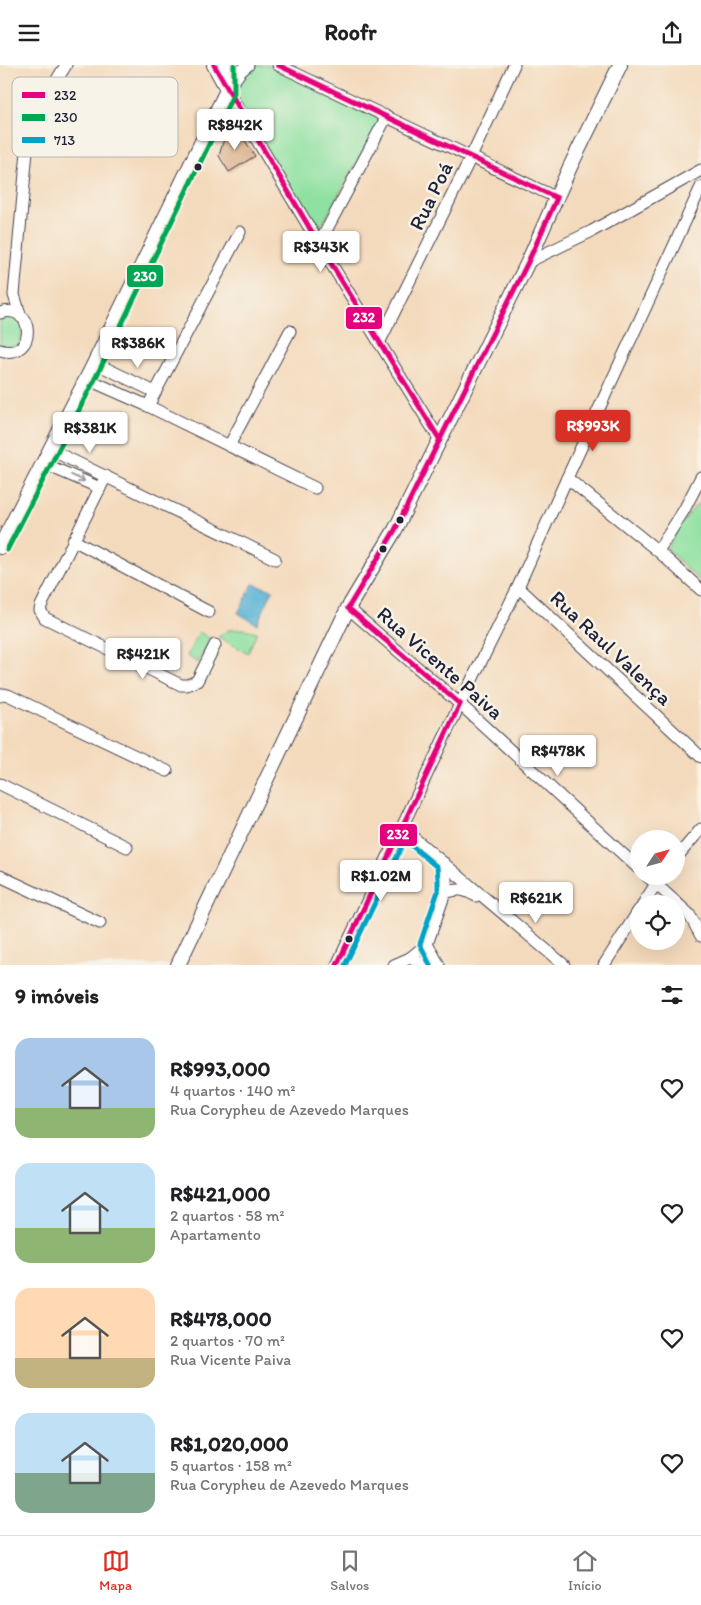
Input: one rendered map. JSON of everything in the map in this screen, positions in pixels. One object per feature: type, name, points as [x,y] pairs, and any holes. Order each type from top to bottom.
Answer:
[{"type":"street","points":[[59,77],[66,65]]},
{"type":"street","points":[[214,65],[319,244],[440,440]]},
{"type":"street","points":[[227,65],[227,90]]},
{"type":"street","points":[[0,547],[95,363],[227,90],[241,71],[248,65]]},
{"type":"street","points":[[278,65],[557,198]]},
{"type":"street","name":"Rua Poá","points":[[379,343],[472,157],[513,65]]},
{"type":"street","points":[[178,965],[348,608],[395,530],[528,262],[570,167],[620,65]]},
{"type":"street","points":[[319,244],[387,116]]},
{"type":"street","points":[[22,317],[14,295],[26,157]]},
{"type":"street","points":[[528,262],[592,231],[701,170]]},
{"type":"street","points":[[337,965],[460,704],[518,587],[701,187]]},
{"type":"street","points":[[148,406],[240,232]]},
{"type":"street","points":[[0,312],[14,295]]},
{"type":"street","points":[[0,312],[9,311],[16,313],[22,317],[28,328],[26,340],[22,346],[11,351],[0,350]]},
{"type":"street","points":[[229,446],[290,331]]},
{"type":"street","points":[[95,363],[155,392]]},
{"type":"street","points":[[87,379],[148,406],[314,488]]},
{"type":"street","points":[[49,449],[275,559]]},
{"type":"street","points":[[42,463],[100,488]]},
{"type":"street","points":[[106,476],[41,606],[40,610],[45,618],[181,685],[197,681],[215,645]]},
{"type":"street","points":[[658,551],[684,510],[701,477]]},
{"type":"street","points":[[567,478],[658,551],[701,590]]},
{"type":"street","points":[[684,510],[692,504],[701,501]]},
{"type":"street","points":[[73,540],[209,612]]},
{"type":"street","name":"Rua Raul Valença","points":[[518,587],[701,757]]},
{"type":"street","name":"Rua Vicente Paiva","points":[[348,608],[460,704],[630,861]]},
{"type":"street","points":[[0,696],[8,695],[167,771]]},
{"type":"street","points":[[0,784],[127,847]]},
{"type":"street","points":[[402,828],[564,965]]},
{"type":"street","points":[[685,848],[701,829]]},
{"type":"street","points":[[394,965],[410,958],[427,944],[445,893],[444,863]]},
{"type":"street","points":[[0,876],[100,923]]},
{"type":"street","points":[[660,885],[701,925]]},
{"type":"street","points":[[445,893],[464,889],[491,903]]},
{"type":"street","points":[[688,914],[701,936]]},
{"type":"street","points":[[604,965],[630,924]]},
{"type":"street","points":[[427,944],[439,965]]},
{"type":"street","points":[[410,958],[424,965]]},
{"type":"green space","points":[[259,65],[268,65],[291,74],[381,118],[317,234],[232,92],[251,68]]},
{"type":"green space","points":[[11,314],[24,325],[19,346],[0,347],[0,316]]},
{"type":"green space","points":[[697,504],[701,504],[701,582],[667,549],[678,528]]},
{"type":"green space","points":[[244,629],[257,632],[248,653],[218,637],[228,630]]},
{"type":"green space","points":[[199,632],[211,639],[198,663],[187,656]]},
{"type":"water","points":[[253,584],[273,590],[257,624],[238,613]]},
{"type":"building","points":[[238,130],[255,156],[229,172],[219,156],[224,139]]},
{"type":"transit line","name":"232","points":[[214,65],[319,244],[440,440]]},
{"type":"transit line","name":"230","points":[[7,550],[98,373],[234,93],[234,65]]},
{"type":"transit line","name":"232","points":[[278,65],[557,198],[528,262],[395,530],[348,608]]},
{"type":"transit line","name":"232","points":[[348,608],[460,704]]},
{"type":"transit line","name":"232","points":[[337,965],[460,704]]},
{"type":"transit line","name":"713","points":[[345,965],[405,840],[437,867],[438,891],[420,944],[430,965]]}]
